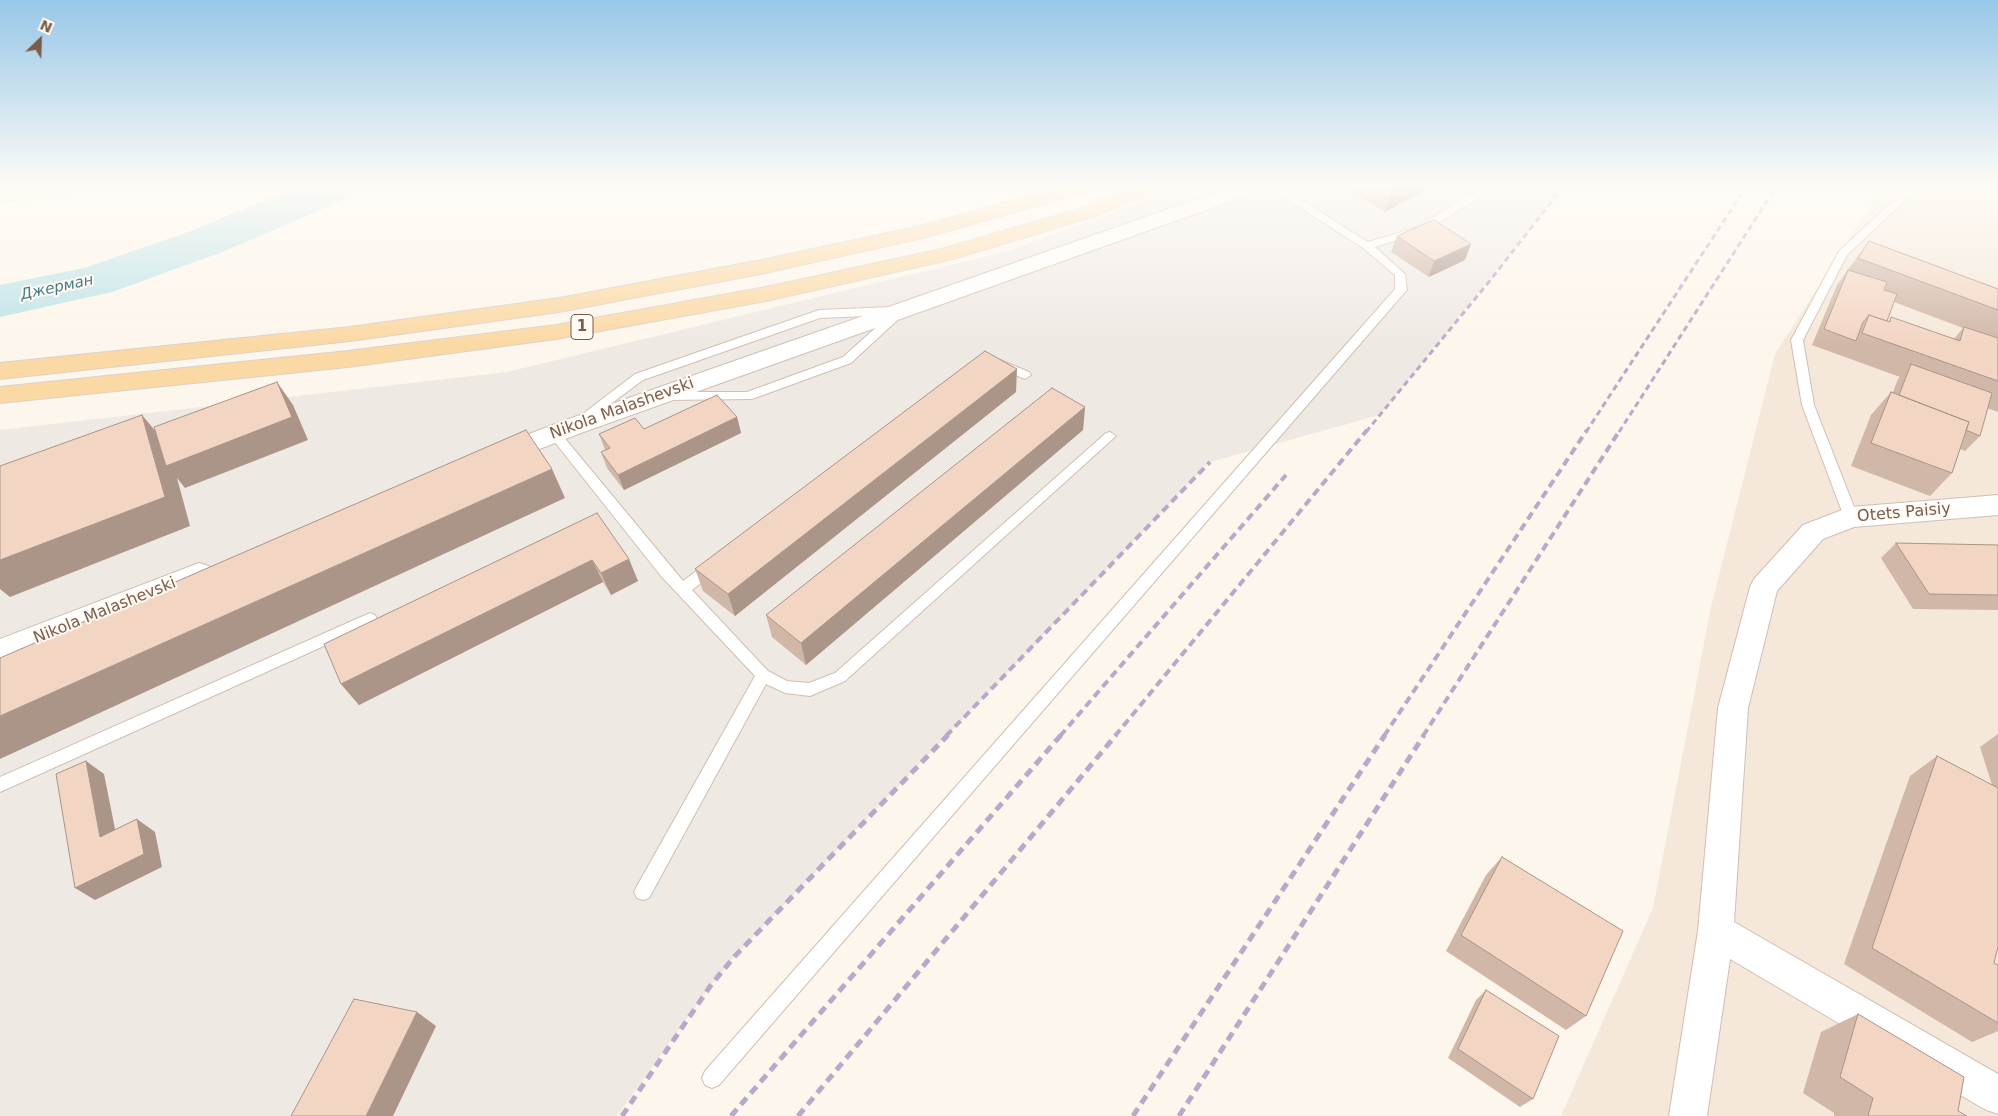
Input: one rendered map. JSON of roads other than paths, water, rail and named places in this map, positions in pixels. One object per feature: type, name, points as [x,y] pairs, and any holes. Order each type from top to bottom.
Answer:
[{"type":"main road","name":"1","points":[[0,371],[350,334],[559,305],[761,267],[889,239]]},
{"type":"main road","name":"1","points":[[0,395],[338,360],[556,332],[766,294],[945,254],[996,239]]},
{"type":"street","name":"Nikola Malashevski","points":[[480,462],[658,396],[1106,239]]},
{"type":"street","name":"Otets Paisiy","points":[[1716,931],[1733,708],[1764,587],[1812,532],[1851,517],[1998,505]]},
{"type":"street","name":"Nikola Malashevski","points":[[0,652],[222,564]]},
{"type":"street","points":[[1688,1116],[1716,931],[1998,1095]]},
{"type":"lane","points":[[712,1078],[1401,290],[1400,274],[1367,246],[1356,239]]},
{"type":"lane","points":[[1367,246],[1389,239]]},
{"type":"lane","points":[[1851,517],[1808,405],[1797,340],[1844,253],[1859,239]]},
{"type":"lane","points":[[901,311],[819,314],[639,377],[563,430],[666,572],[763,675],[785,687],[810,690],[840,677],[1110,436]]},
{"type":"lane","points":[[983,360],[1001,364],[1025,375]]},
{"type":"lane","points":[[683,589],[722,559]]},
{"type":"lane","points":[[0,785],[370,619]]},
{"type":"lane","points":[[643,892],[763,675]]},
{"type":"waterway","name":"Джерман","points":[[0,301],[95,281],[213,239]]},
{"type":"railway","points":[[1366,432],[1522,239]]},
{"type":"railway","points":[[1586,432],[1712,239]]},
{"type":"railway","points":[[1619,432],[1743,239]]},
{"type":"railway","points":[[1115,736],[1367,430]]},
{"type":"railway","points":[[1384,736],[1587,430]]},
{"type":"railway","points":[[1423,736],[1620,430]]},
{"type":"railway","points":[[946,736],[1210,462]]},
{"type":"railway","points":[[1060,736],[1286,475]]},
{"type":"railway","points":[[622,1116],[711,985],[735,956],[948,735]]},
{"type":"railway","points":[[731,1116],[1061,735]]},
{"type":"railway","points":[[798,1116],[1116,735]]},
{"type":"railway","points":[[1133,1116],[1385,735]]},
{"type":"railway","points":[[1179,1116],[1424,735]]}]
